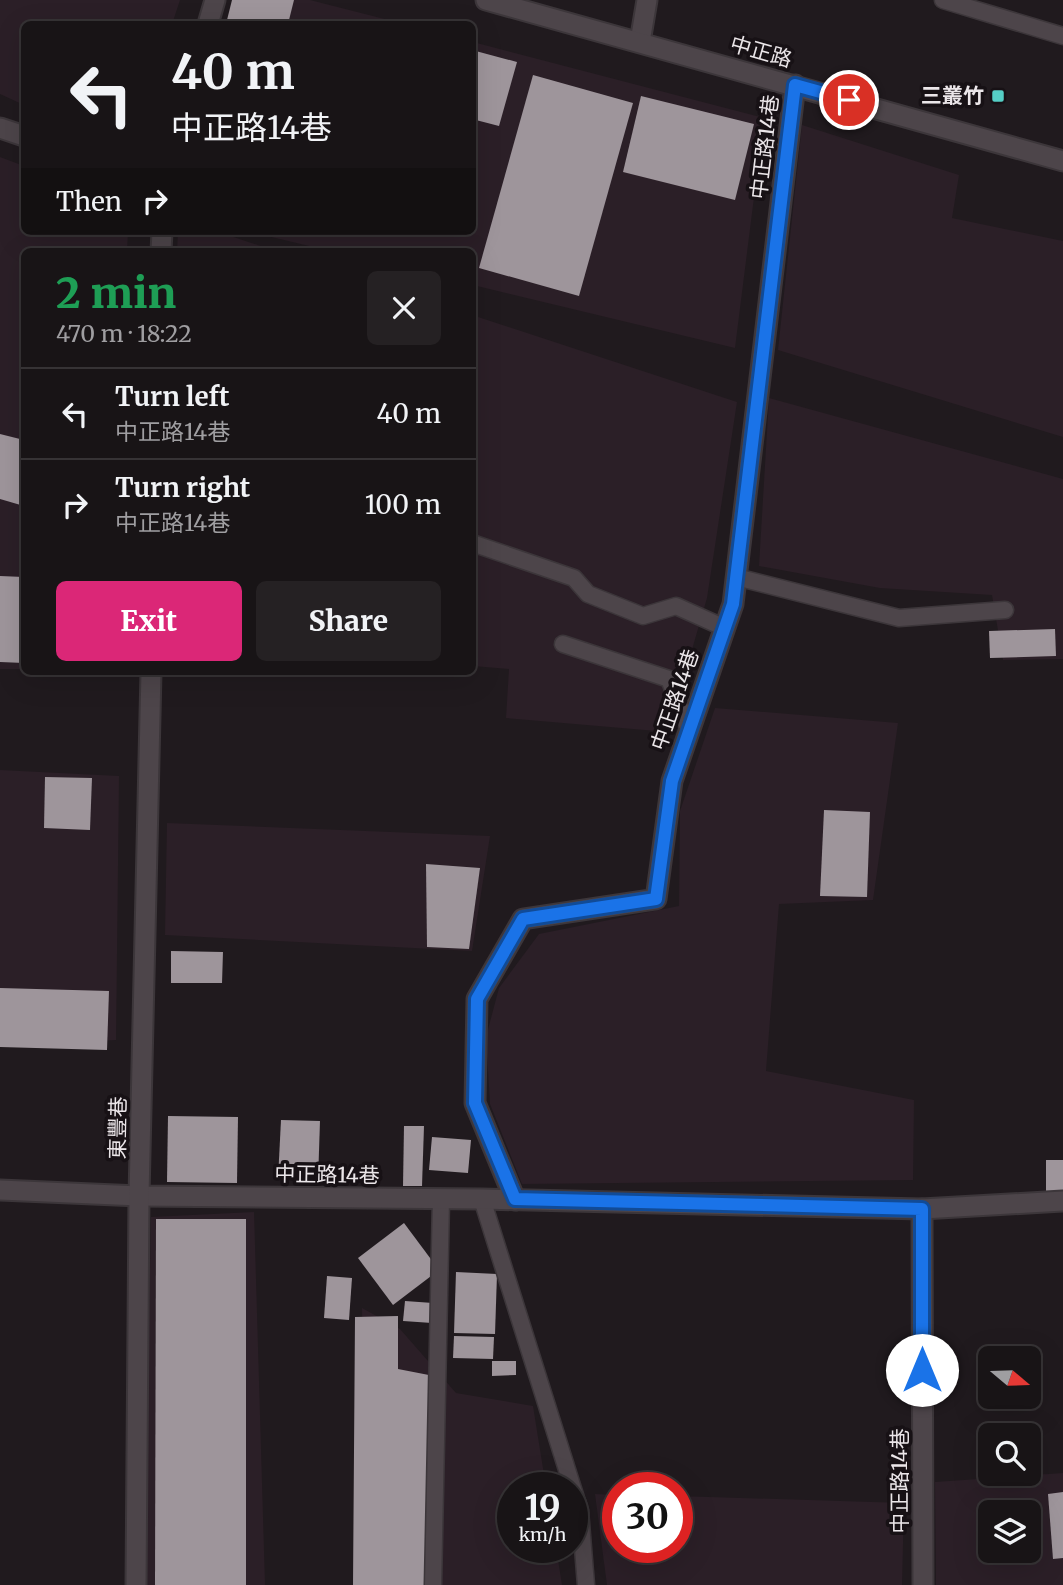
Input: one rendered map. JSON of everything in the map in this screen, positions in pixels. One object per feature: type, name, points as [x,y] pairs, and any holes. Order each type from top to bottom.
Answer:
[{"type":"street","points":[[209,21],[215,0]]},
{"type":"street","name":"中正路","points":[[486,0],[1063,161]]},
{"type":"street","points":[[640,42],[647,0]]},
{"type":"street","name":"中正路14巷","points":[[515,1199],[475,1103],[477,999],[523,919],[656,899],[672,781],[733,604],[795,85]]},
{"type":"street","points":[[0,128],[21,135]]},
{"type":"street","name":"東豐巷","points":[[136,1585],[139,1195],[151,675]]},
{"type":"street","name":"中正路14巷","points":[[0,1190],[139,1195],[515,1199],[922,1209],[1063,1201]]},
{"type":"street","name":"中正路14巷","points":[[922,1209],[923,1585]]},
{"type":"lane","points":[[943,0],[1063,36]]},
{"type":"lane","points":[[476,544],[574,578],[588,594],[643,615],[676,606],[724,628]]},
{"type":"lane","points":[[736,577],[899,618],[1005,610]]},
{"type":"lane","points":[[563,644],[669,679],[689,730]]},
{"type":"lane","points":[[433,1585],[441,1199]]},
{"type":"lane","points":[[482,1199],[580,1511],[586,1585]]},
{"type":"shaded area","points":[[0,0],[180,0],[173,21],[21,21],[21,104],[0,94]]},
{"type":"shaded area","points":[[236,0],[310,0],[392,21],[229,21]]},
{"type":"shaded area","points":[[476,43],[764,118],[735,348],[476,286],[476,248],[317,248],[264,235],[476,235]]},
{"type":"shaded area","points":[[802,125],[959,175],[952,218],[1063,241],[1063,437],[778,350]]},
{"type":"shaded area","points":[[0,157],[21,165],[21,235],[128,235],[127,248],[21,248],[21,669],[0,669]]},
{"type":"shaded area","points":[[178,235],[227,235],[267,248],[177,248]]},
{"type":"shaded area","points":[[476,316],[737,402],[707,598],[668,732],[506,718],[509,669],[476,666]]},
{"type":"shaded area","points":[[769,398],[1063,479],[1063,659],[1003,660],[992,595],[880,588],[759,566]]},
{"type":"shaded area","points":[[715,708],[898,723],[873,900],[779,904],[766,1071],[914,1100],[913,1180],[522,1184],[490,1104],[486,1037],[499,988],[539,934],[679,906],[680,811]]},
{"type":"shaded area","points":[[0,770],[119,776],[116,1040],[0,1046]]},
{"type":"shaded area","points":[[167,823],[490,836],[472,951],[165,935]]},
{"type":"shaded area","points":[[254,1212],[265,1585],[144,1585],[151,1217]]},
{"type":"shaded area","points":[[362,1308],[400,1329],[456,1393],[533,1406],[544,1472],[497,1472],[497,1563],[559,1563],[562,1585],[365,1585]]},
{"type":"shaded area","points":[[1063,1473],[1063,1585],[936,1585],[935,1482],[978,1479],[978,1486],[1041,1486],[1041,1475]]},
{"type":"shaded area","points":[[595,1494],[602,1494],[602,1547]]},
{"type":"shaded area","points":[[693,1496],[904,1503],[902,1585],[607,1585],[604,1563],[693,1563]]},
{"type":"building","points":[[232,0],[294,0],[289,21],[227,21]]},
{"type":"building","points":[[476,51],[517,62],[499,126],[476,120]]},
{"type":"building","points":[[533,75],[633,103],[579,296],[479,268]]},
{"type":"building","points":[[641,96],[754,124],[735,200],[623,172]]},
{"type":"building","points":[[0,434],[21,439],[21,505],[0,499]]},
{"type":"building","points":[[0,576],[21,577],[21,663],[0,662]]},
{"type":"building","points":[[1055,629],[1056,656],[990,658],[989,631]]},
{"type":"building","points":[[45,777],[92,778],[90,830],[44,828]]},
{"type":"building","points":[[824,810],[870,812],[867,897],[820,896]]},
{"type":"building","points":[[426,864],[480,868],[469,949],[427,947]]},
{"type":"building","points":[[171,951],[223,952],[222,983],[171,983]]},
{"type":"building","points":[[0,988],[109,991],[107,1050],[0,1047]]},
{"type":"building","points":[[168,1116],[238,1117],[237,1183],[167,1182]]},
{"type":"building","points":[[281,1120],[320,1121],[318,1181],[278,1179]]},
{"type":"building","points":[[404,1126],[424,1126],[422,1186],[403,1186]]},
{"type":"building","points":[[432,1137],[471,1140],[468,1173],[429,1170]]},
{"type":"building","points":[[1046,1160],[1063,1160],[1063,1191],[1046,1191]]},
{"type":"building","points":[[156,1219],[246,1219],[246,1585],[155,1585]]},
{"type":"building","points":[[404,1223],[439,1270],[393,1305],[358,1258]]},
{"type":"building","points":[[456,1272],[497,1274],[495,1334],[454,1333]]},
{"type":"building","points":[[327,1276],[352,1278],[349,1320],[324,1318]]},
{"type":"building","points":[[405,1301],[433,1303],[432,1323],[403,1321]]},
{"type":"building","points":[[398,1316],[398,1369],[434,1376],[431,1585],[353,1585],[355,1317]]},
{"type":"building","points":[[454,1336],[494,1337],[493,1359],[453,1358]]},
{"type":"building","points":[[492,1361],[516,1361],[516,1375],[492,1376]]},
{"type":"building","points":[[1063,1492],[1063,1558],[1053,1559],[1048,1494]]},
{"type":"place","name":"三叢竹","points":[[998,96]]},
{"type":"route","points":[[849,100],[795,85],[733,604],[672,781],[656,899],[523,919],[477,999],[475,1103],[515,1199],[922,1209],[922,1370]]}]
